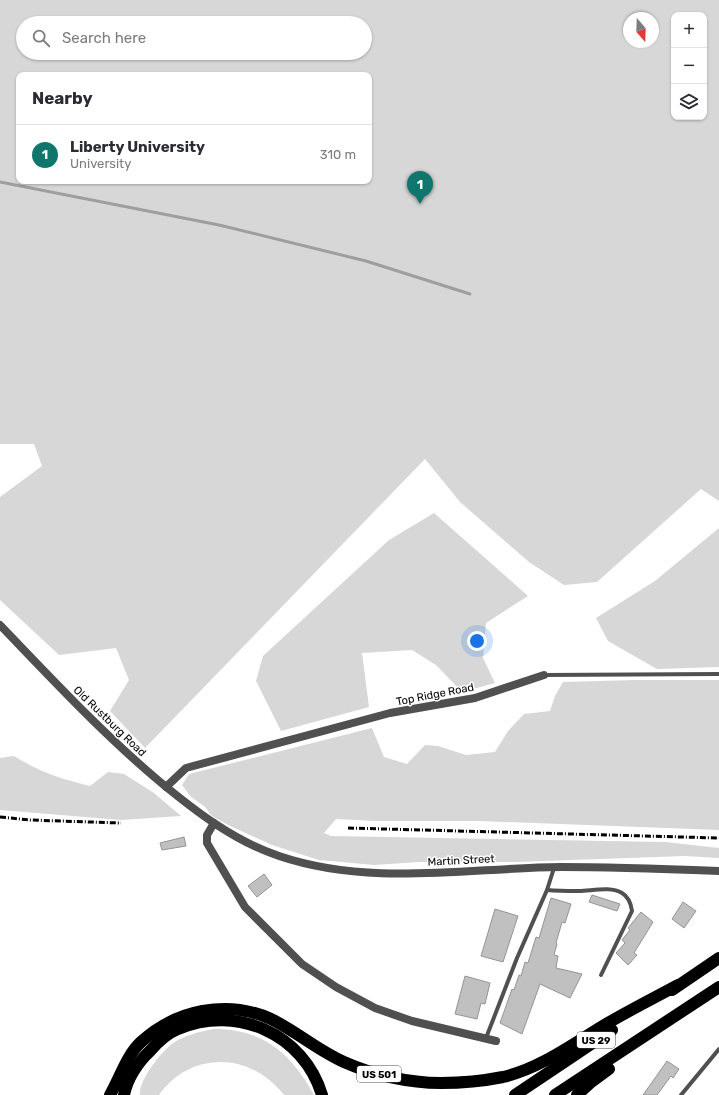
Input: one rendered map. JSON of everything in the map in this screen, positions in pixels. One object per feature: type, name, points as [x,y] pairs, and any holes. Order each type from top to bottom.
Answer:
[{"type":"highway","name":"US 29","points":[[515,1095],[719,958]]},
{"type":"highway","name":"US 501","points":[[110,1095],[126,1064],[141,1042],[169,1022],[191,1012],[221,1008],[250,1011],[272,1019],[330,1055],[378,1074],[407,1080],[440,1083],[466,1082],[503,1077],[533,1067],[630,1010],[678,985]]},
{"type":"highway","name":"US 29","points":[[555,1095],[714,991]]},
{"type":"highway","points":[[577,1095],[590,1083],[714,991]]},
{"type":"highway","points":[[124,1095],[139,1062],[156,1045],[177,1029],[205,1020],[233,1019],[257,1025],[280,1037],[302,1056],[319,1084],[322,1095]]},
{"type":"street","name":"Old Rustburg Road","points":[[0,625],[96,725],[166,787],[214,823]]},
{"type":"street","name":"Top Ridge Road","points":[[166,787],[186,768],[390,713],[475,698],[544,675]]},
{"type":"street","name":"Martin Street","points":[[214,823],[240,839],[277,856],[338,871],[384,875],[554,867],[719,870]]},
{"type":"street","points":[[214,823],[207,835],[207,843],[245,907],[302,964],[336,987],[374,1008],[441,1029],[496,1041]]},
{"type":"lane","name":"Top Ridge Road","points":[[544,675],[719,674]]},
{"type":"lane","points":[[486,1038],[517,958],[547,890],[554,867]]},
{"type":"lane","points":[[547,890],[613,890],[621,892],[627,896],[631,903],[632,911],[601,975]]},
{"type":"lane","points":[[681,1095],[719,1049]]},
{"type":"shaded area","points":[[0,0],[719,0],[719,501],[701,489],[597,582],[564,585],[529,562],[460,502],[425,459],[145,748],[110,711],[129,680],[116,648],[59,655],[0,600],[0,497],[42,466],[34,444],[0,444]]},
{"type":"shaded area","points":[[434,513],[528,596],[486,623],[483,658],[495,683],[462,692],[436,665],[412,650],[362,653],[369,707],[281,731],[256,681],[263,656],[389,540]]},
{"type":"shaded area","points":[[719,528],[719,667],[657,669],[608,641],[596,618],[655,581]]},
{"type":"shaded area","points":[[719,680],[719,830],[478,821],[375,821],[336,819],[324,833],[331,836],[665,842],[719,848],[719,858],[685,856],[515,862],[419,862],[374,865],[319,860],[272,845],[228,825],[212,816],[205,807],[190,796],[182,785],[189,774],[372,728],[384,757],[407,764],[425,745],[438,746],[466,755],[495,752],[508,731],[524,714],[550,711],[555,696],[563,682]]},
{"type":"shaded area","points":[[14,756],[51,774],[90,786],[108,772],[124,774],[154,793],[181,816],[121,820],[0,810],[0,758]]},
{"type":"shaded area","points":[[214,1029],[247,1033],[274,1046],[296,1067],[314,1095],[284,1095],[270,1081],[255,1071],[238,1064],[221,1062],[204,1064],[187,1070],[172,1080],[159,1095],[140,1095],[143,1081],[153,1064],[166,1049],[182,1038]]},
{"type":"building","points":[[184,837],[186,846],[162,850],[160,843]]},
{"type":"building","points":[[264,874],[272,885],[257,897],[248,886]]},
{"type":"building","points":[[592,895],[620,904],[617,911],[589,902]]},
{"type":"building","points":[[551,898],[571,904],[565,923],[562,922],[556,943],[554,955],[558,956],[556,968],[582,974],[570,998],[540,984],[522,1034],[500,1023],[512,989],[514,990],[519,975],[521,976],[525,962],[528,963],[536,937],[539,938]]},
{"type":"building","points":[[683,902],[696,911],[684,928],[672,919]]},
{"type":"building","points":[[495,909],[518,916],[503,962],[481,956]]},
{"type":"building","points":[[641,912],[653,922],[634,953],[637,955],[628,965],[616,953],[625,943],[622,940],[630,930],[628,928]]},
{"type":"building","points":[[465,976],[490,983],[485,1004],[481,1003],[477,1019],[455,1014]]},
{"type":"building","points":[[667,1061],[679,1069],[673,1078],[671,1076],[657,1095],[643,1095]]},
{"type":"waterway","points":[[0,182],[219,225],[366,261],[470,294]]},
{"type":"railway","points":[[0,817],[30,820],[121,823]]},
{"type":"railway","points":[[348,828],[719,838]]},
{"type":"place","name":"Liberty University","points":[[420,204]]}]
